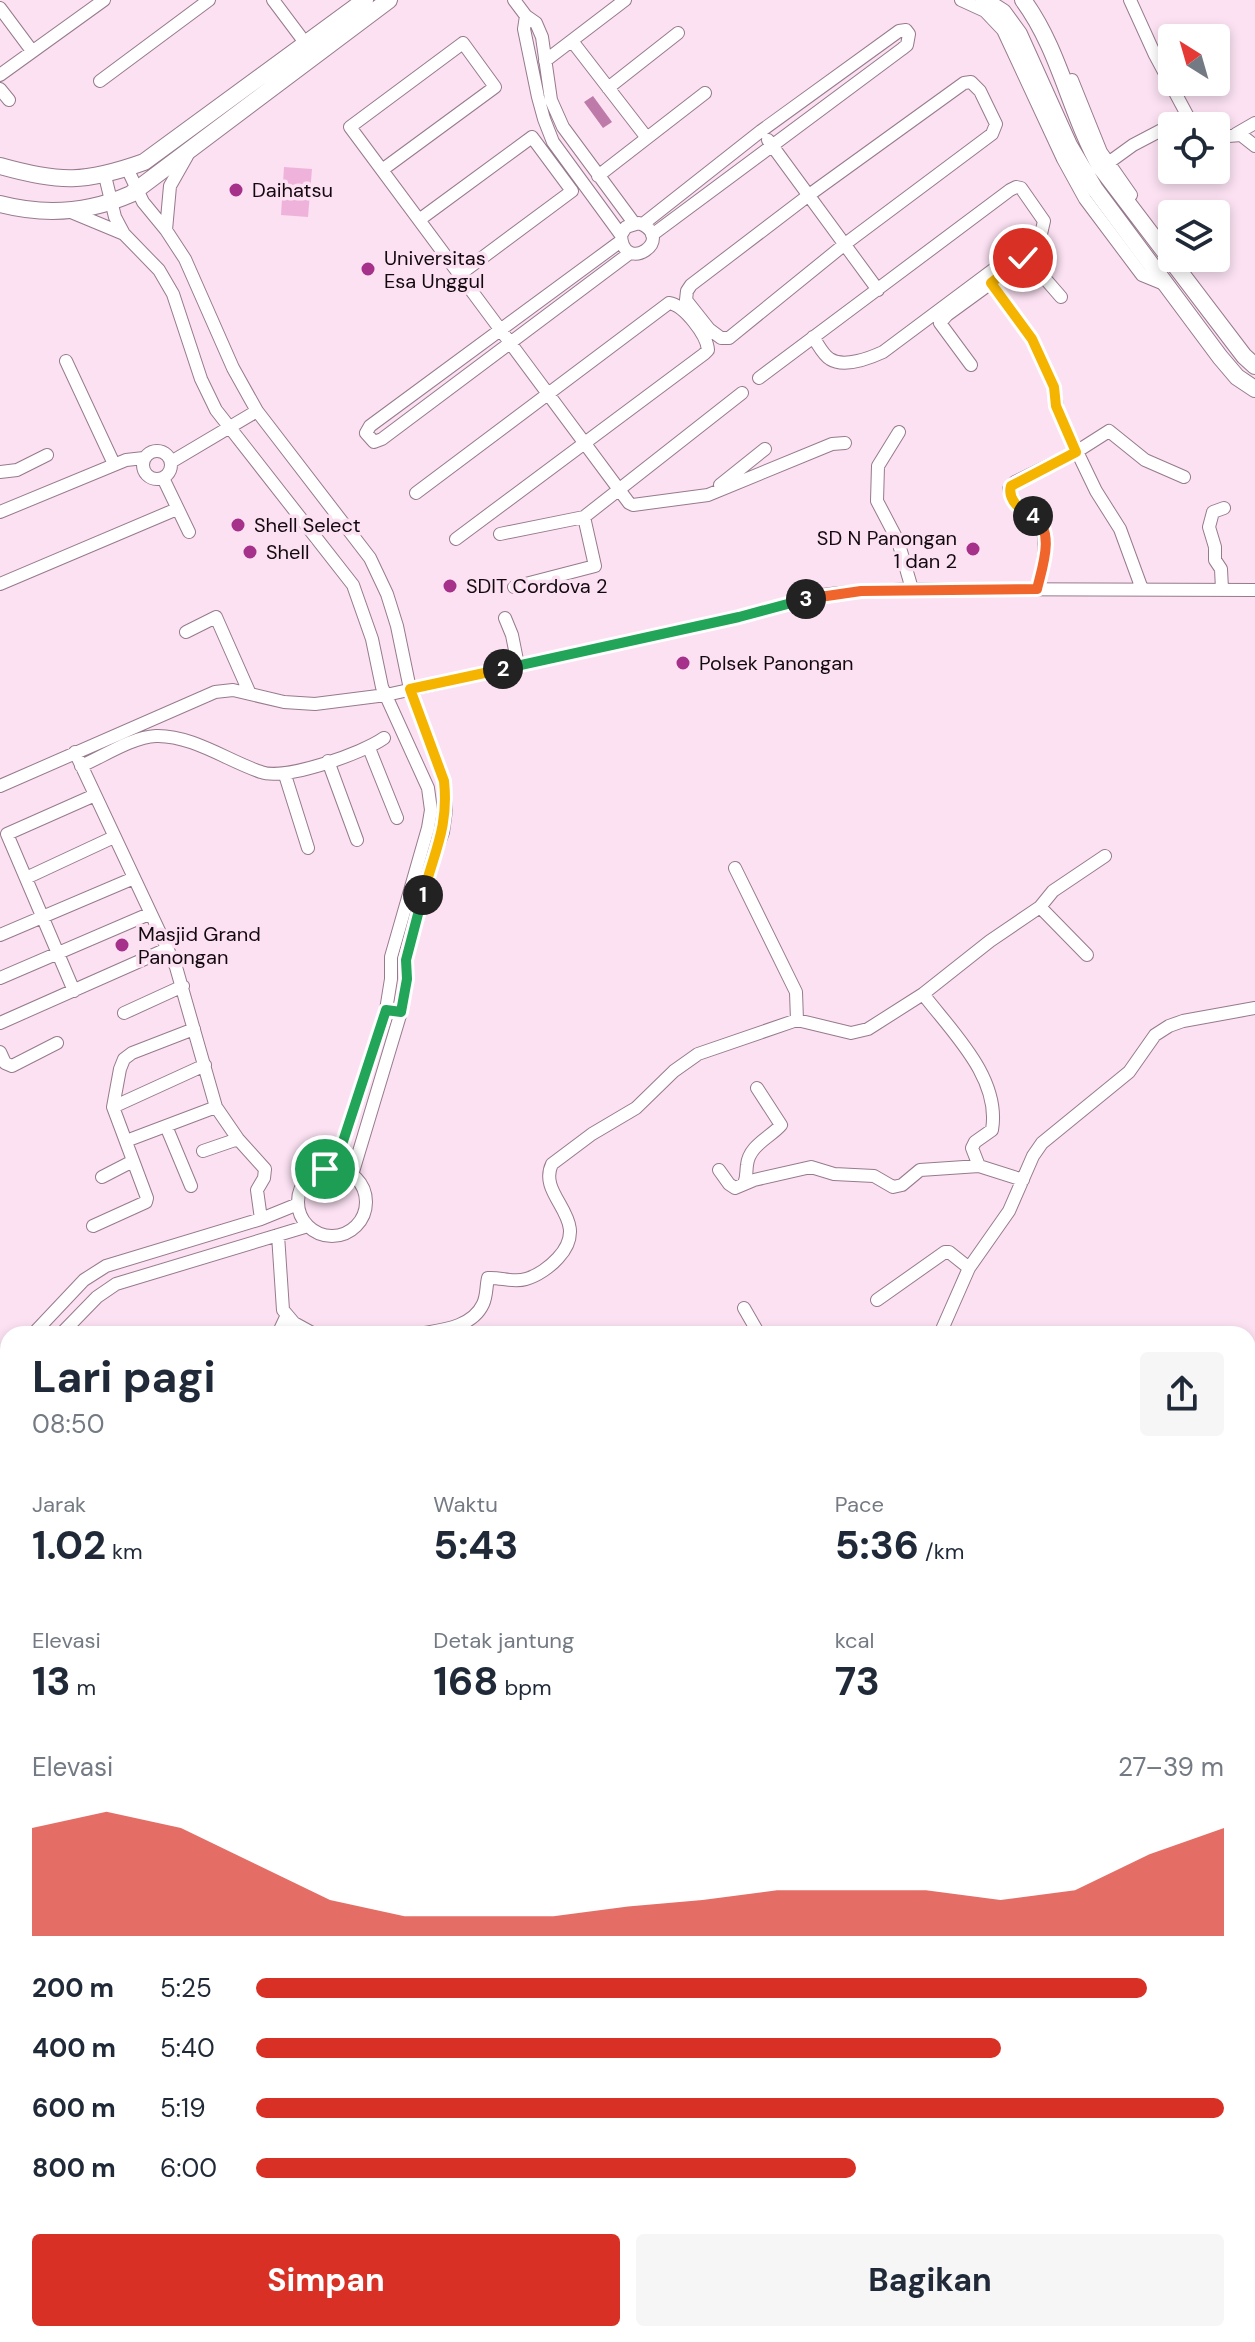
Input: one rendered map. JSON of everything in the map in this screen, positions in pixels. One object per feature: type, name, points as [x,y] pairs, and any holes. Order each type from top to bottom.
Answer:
[{"type":"main road","points":[[0,204],[29,210],[77,211],[110,203],[136,190],[311,51],[365,0]]},
{"type":"main road","points":[[0,166],[48,177],[84,179],[105,176],[144,162],[169,146],[220,101],[311,51],[389,0]]},
{"type":"main road","points":[[1023,0],[1064,72],[1088,146],[1163,250],[1244,356],[1255,366]]},
{"type":"main road","points":[[972,1],[1003,12],[1061,141],[1091,195],[1237,377],[1255,389]]},
{"type":"main road","points":[[77,211],[84,179]]},
{"type":"street","points":[[100,81],[209,0]]},
{"type":"street","points":[[273,0],[311,51]]},
{"type":"street","points":[[514,0],[536,23],[551,100],[563,127],[598,176],[639,223],[652,235],[652,244],[647,251],[630,253],[382,439],[370,440],[366,433],[370,426],[621,238],[626,227],[639,223],[899,31],[906,30],[909,34],[907,45],[652,235]]},
{"type":"street","points":[[545,61],[625,0]]},
{"type":"street","points":[[1029,0],[1043,20],[1064,72]]},
{"type":"street","points":[[1130,0],[1186,112]]},
{"type":"street","points":[[0,75],[98,2]]},
{"type":"street","points":[[0,8],[32,51]]},
{"type":"street","points":[[526,16],[524,29],[538,97],[553,142],[630,253]]},
{"type":"street","points":[[608,88],[678,33]]},
{"type":"street","points":[[572,41],[647,138]]},
{"type":"street","points":[[382,170],[495,87],[463,43],[350,127],[499,331],[619,491],[633,505],[708,495],[832,444],[845,443]]},
{"type":"street","points":[[964,83],[976,85],[996,124],[992,134],[845,244],[729,338],[721,338],[709,329],[686,300],[691,285],[809,195],[964,83]]},
{"type":"street","points":[[598,176],[705,93]]},
{"type":"street","points":[[1230,135],[1255,123]]},
{"type":"street","points":[[761,131],[878,290]]},
{"type":"street","points":[[1104,165],[1158,131]]},
{"type":"street","points":[[1236,134],[1247,137],[1255,146]]},
{"type":"street","points":[[419,220],[532,137],[572,191],[459,275]]},
{"type":"street","points":[[166,230],[170,186],[190,150]]},
{"type":"street","points":[[127,168],[136,190],[185,259],[233,368],[257,411],[377,571],[397,626],[410,689],[444,781],[446,810],[443,832],[429,870],[406,960],[407,979],[401,1012],[352,1175]]},
{"type":"street","points":[[105,176],[110,203],[124,234]]},
{"type":"street","points":[[759,378],[813,337],[1016,187],[1021,188],[1044,221],[1041,234],[883,352],[854,361],[832,361],[813,337]]},
{"type":"street","points":[[77,211],[124,234],[159,270],[173,294],[201,379],[216,410],[353,585],[372,639],[386,695],[428,788],[431,810],[428,828],[391,957],[386,1010],[334,1169]]},
{"type":"street","points":[[971,365],[940,323],[1021,259],[1027,258],[1061,297]]},
{"type":"street","points":[[991,283],[1032,339],[1054,387],[1056,406],[1076,452],[1120,529],[1142,589]]},
{"type":"street","points":[[416,493],[669,303],[677,305],[687,314],[708,343],[708,350],[456,539]]},
{"type":"street","points":[[66,361],[114,464]]},
{"type":"street","points":[[500,534],[584,517],[742,393]]},
{"type":"street","points":[[171,462],[257,411]]},
{"type":"street","points":[[1037,589],[1045,553],[1045,534],[1040,520],[1020,509],[1009,489],[1015,482],[1076,452],[1109,431],[1145,460],[1184,477]]},
{"type":"street","points":[[899,432],[878,466],[877,501],[904,556],[912,589]]},
{"type":"street","points":[[708,495],[765,449]]},
{"type":"street","points":[[159,450],[167,454],[171,462],[170,471],[163,478],[154,479],[146,475],[142,467],[144,458],[150,451],[159,450]]},
{"type":"street","points":[[0,472],[17,470],[47,455]]},
{"type":"street","points":[[0,512],[114,464],[144,458]]},
{"type":"street","points":[[163,478],[189,532]]},
{"type":"street","points":[[1222,589],[1221,569],[1215,560],[1209,522],[1213,512],[1224,508]]},
{"type":"street","points":[[0,584],[177,509]]},
{"type":"street","points":[[514,587],[595,566],[584,517]]},
{"type":"street","points":[[0,786],[215,692],[233,690],[284,702],[315,704],[386,695],[739,617],[815,596],[912,589],[1255,590]]},
{"type":"street","points":[[186,632],[216,617],[250,694]]},
{"type":"street","points":[[505,618],[518,665]]},
{"type":"street","points":[[81,766],[143,739],[163,736],[203,748],[260,772],[285,775],[369,748],[384,738]]},
{"type":"street","points":[[369,748],[397,818]]},
{"type":"street","points":[[75,752],[183,986],[216,1107],[238,1139],[265,1169],[257,1190],[261,1219]]},
{"type":"street","points":[[328,761],[357,840]]},
{"type":"street","points":[[285,775],[308,848]]},
{"type":"street","points":[[74,991],[7,834],[95,795]]},
{"type":"street","points":[[26,878],[114,837]]},
{"type":"street","points":[[456,1326],[482,1307],[488,1278],[525,1280],[547,1268],[560,1255],[569,1241],[570,1226],[549,1177],[549,1170],[557,1159],[636,1108],[674,1071],[698,1054],[797,1020],[840,1031],[858,1032],[879,1024],[1040,907],[1053,891],[1105,856]]},
{"type":"street","points":[[735,868],[796,992],[797,1020]]},
{"type":"street","points":[[0,935],[134,878]]},
{"type":"street","points":[[1040,907],[1087,955]]},
{"type":"street","points":[[0,978],[149,914]]},
{"type":"street","points":[[0,1023],[167,949]]},
{"type":"street","points":[[124,1013],[183,986]]},
{"type":"street","points":[[923,994],[970,1056],[990,1091],[994,1118],[992,1130],[975,1142],[972,1148],[979,1166]]},
{"type":"street","points":[[944,1326],[969,1268],[1003,1221],[1042,1143],[1129,1072],[1155,1035],[1169,1026],[1255,1008]]},
{"type":"street","points":[[386,1010],[401,1012]]},
{"type":"street","points":[[93,1226],[146,1202],[147,1194],[113,1107],[120,1069],[127,1055],[194,1029]]},
{"type":"street","points":[[0,1052],[5,1063],[12,1066],[57,1043]]},
{"type":"street","points":[[113,1107],[205,1065]]},
{"type":"street","points":[[744,1184],[748,1173],[746,1165],[754,1151],[762,1139],[781,1125],[757,1088]]},
{"type":"street","points":[[126,1141],[216,1107]]},
{"type":"street","points":[[166,1126],[191,1186]]},
{"type":"street","points":[[203,1151],[238,1139]]},
{"type":"street","points":[[102,1177],[133,1161]]},
{"type":"street","points":[[719,1170],[732,1187],[811,1167],[844,1175],[874,1176],[886,1186],[896,1187],[920,1170],[979,1166],[1023,1180]]},
{"type":"street","points":[[325,1169],[334,1169],[352,1175],[363,1190],[365,1208],[357,1225],[350,1231],[333,1236],[324,1235],[308,1226],[302,1219],[298,1204],[301,1189],[310,1177],[325,1169]]},
{"type":"street","points":[[41,1326],[84,1280],[106,1266],[261,1219],[298,1204]]},
{"type":"street","points":[[69,1326],[97,1297],[116,1284],[308,1226]]},
{"type":"street","points":[[278,1235],[281,1299],[286,1317],[282,1326]]},
{"type":"street","points":[[877,1300],[945,1252],[969,1268]]},
{"type":"street","points":[[744,1308],[754,1326]]},
{"type":"street","points":[[286,1317],[301,1326]]},
{"type":"shaded area","points":[[593,96],[612,122],[603,128],[584,102]]},
{"type":"shaded area","points":[[284,167],[312,169],[308,217],[281,215]]},
{"type":"place","name":"Daihatsu","points":[[236,190]]},
{"type":"place","name":"Universitas Esa Unggul","points":[[368,269]]},
{"type":"place","name":"Shell Select","points":[[238,525]]},
{"type":"place","name":"SD N Panongan 1 dan 2","points":[[973,549]]},
{"type":"place","name":"Shell","points":[[250,552]]},
{"type":"place","name":"SDIT Cordova 2","points":[[450,586]]},
{"type":"place","name":"Polsek Panongan","points":[[683,663]]},
{"type":"place","name":"Masjid Grand Panongan","points":[[122,945]]},
{"type":"route","points":[[325,1169],[334,1169],[386,1010],[401,1012],[407,979],[406,960],[429,870],[443,832],[446,810],[444,781],[410,689],[739,617],[815,596],[912,589],[1037,589],[1043,565],[1045,534],[1040,520],[1020,509],[1009,489],[1015,482],[1076,452],[1056,406],[1054,387],[1032,339],[991,283],[1023,258]]}]
